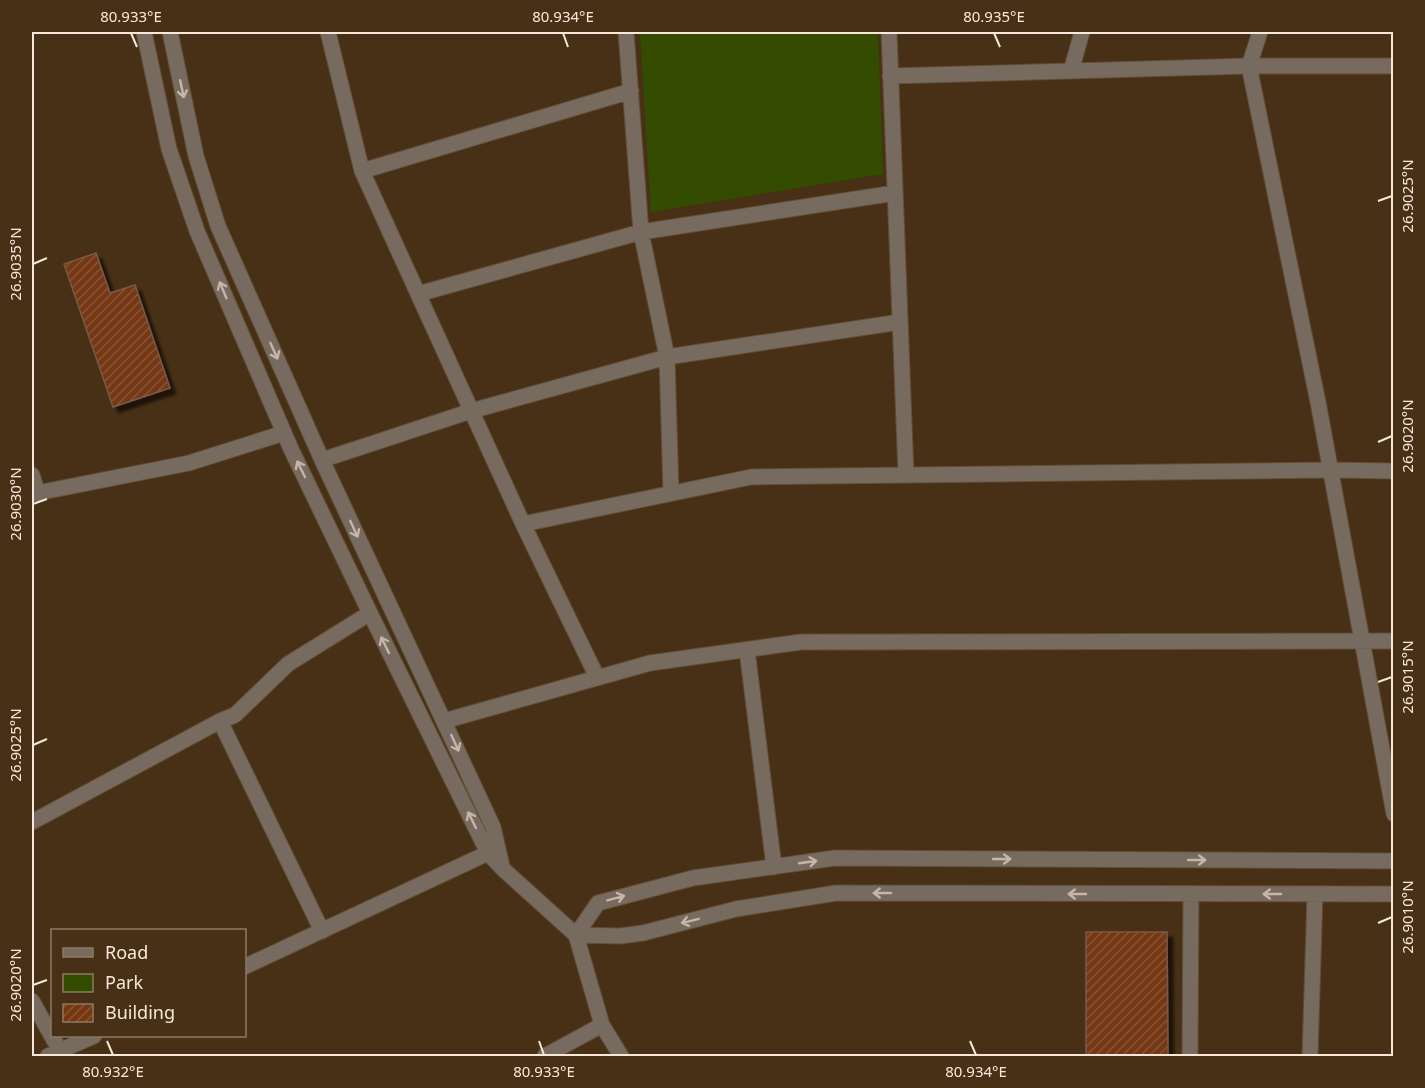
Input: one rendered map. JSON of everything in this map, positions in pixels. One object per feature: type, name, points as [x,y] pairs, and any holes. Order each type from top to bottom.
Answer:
[{"type":"street","points":[[144,32],[169,149],[194,221],[284,433],[488,853],[576,935],[603,1025],[621,1056]]},
{"type":"street","points":[[170,32],[196,156],[218,226],[322,460],[493,827],[503,869]]},
{"type":"street","points":[[626,32],[641,232],[667,357],[671,493]]},
{"type":"street","points":[[889,32],[906,475]]},
{"type":"street","points":[[1071,71],[1082,32]]},
{"type":"street","points":[[1260,32],[1249,66],[1318,402],[1394,814]]},
{"type":"street","points":[[334,33],[362,171],[523,524],[597,677]]},
{"type":"street","points":[[890,76],[1249,66],[1394,66]]},
{"type":"street","points":[[362,171],[631,91]]},
{"type":"street","points":[[418,294],[641,232],[895,193]]},
{"type":"street","points":[[322,460],[471,411],[667,357],[900,322]]},
{"type":"street","points":[[32,475],[35,494],[189,463],[284,433]]},
{"type":"street","points":[[523,524],[751,477],[1394,471]]},
{"type":"street","points":[[32,822],[235,715],[288,664],[370,613]]},
{"type":"street","points":[[444,721],[650,663],[801,642],[1394,641]]},
{"type":"street","points":[[747,650],[774,867]]},
{"type":"street","points":[[220,721],[322,931]]},
{"type":"street","points":[[246,966],[488,853]]},
{"type":"street","points":[[576,935],[598,903],[693,878],[835,858],[1394,861]]},
{"type":"street","points":[[576,935],[620,936],[643,933],[736,909],[836,893],[1394,894]]},
{"type":"street","points":[[1190,1056],[1191,894]]},
{"type":"street","points":[[1310,1056],[1315,894]]},
{"type":"street","points":[[32,1001],[57,1055],[90,1037]]},
{"type":"street","points":[[545,1056],[603,1025]]},
{"type":"green space","points":[[640,32],[878,32],[883,174],[651,212]]},
{"type":"building","points":[[96,253],[110,293],[135,285],[170,388],[113,407],[64,264]]},
{"type":"building","points":[[1086,932],[1167,932],[1168,1056],[1086,1056]]}]
